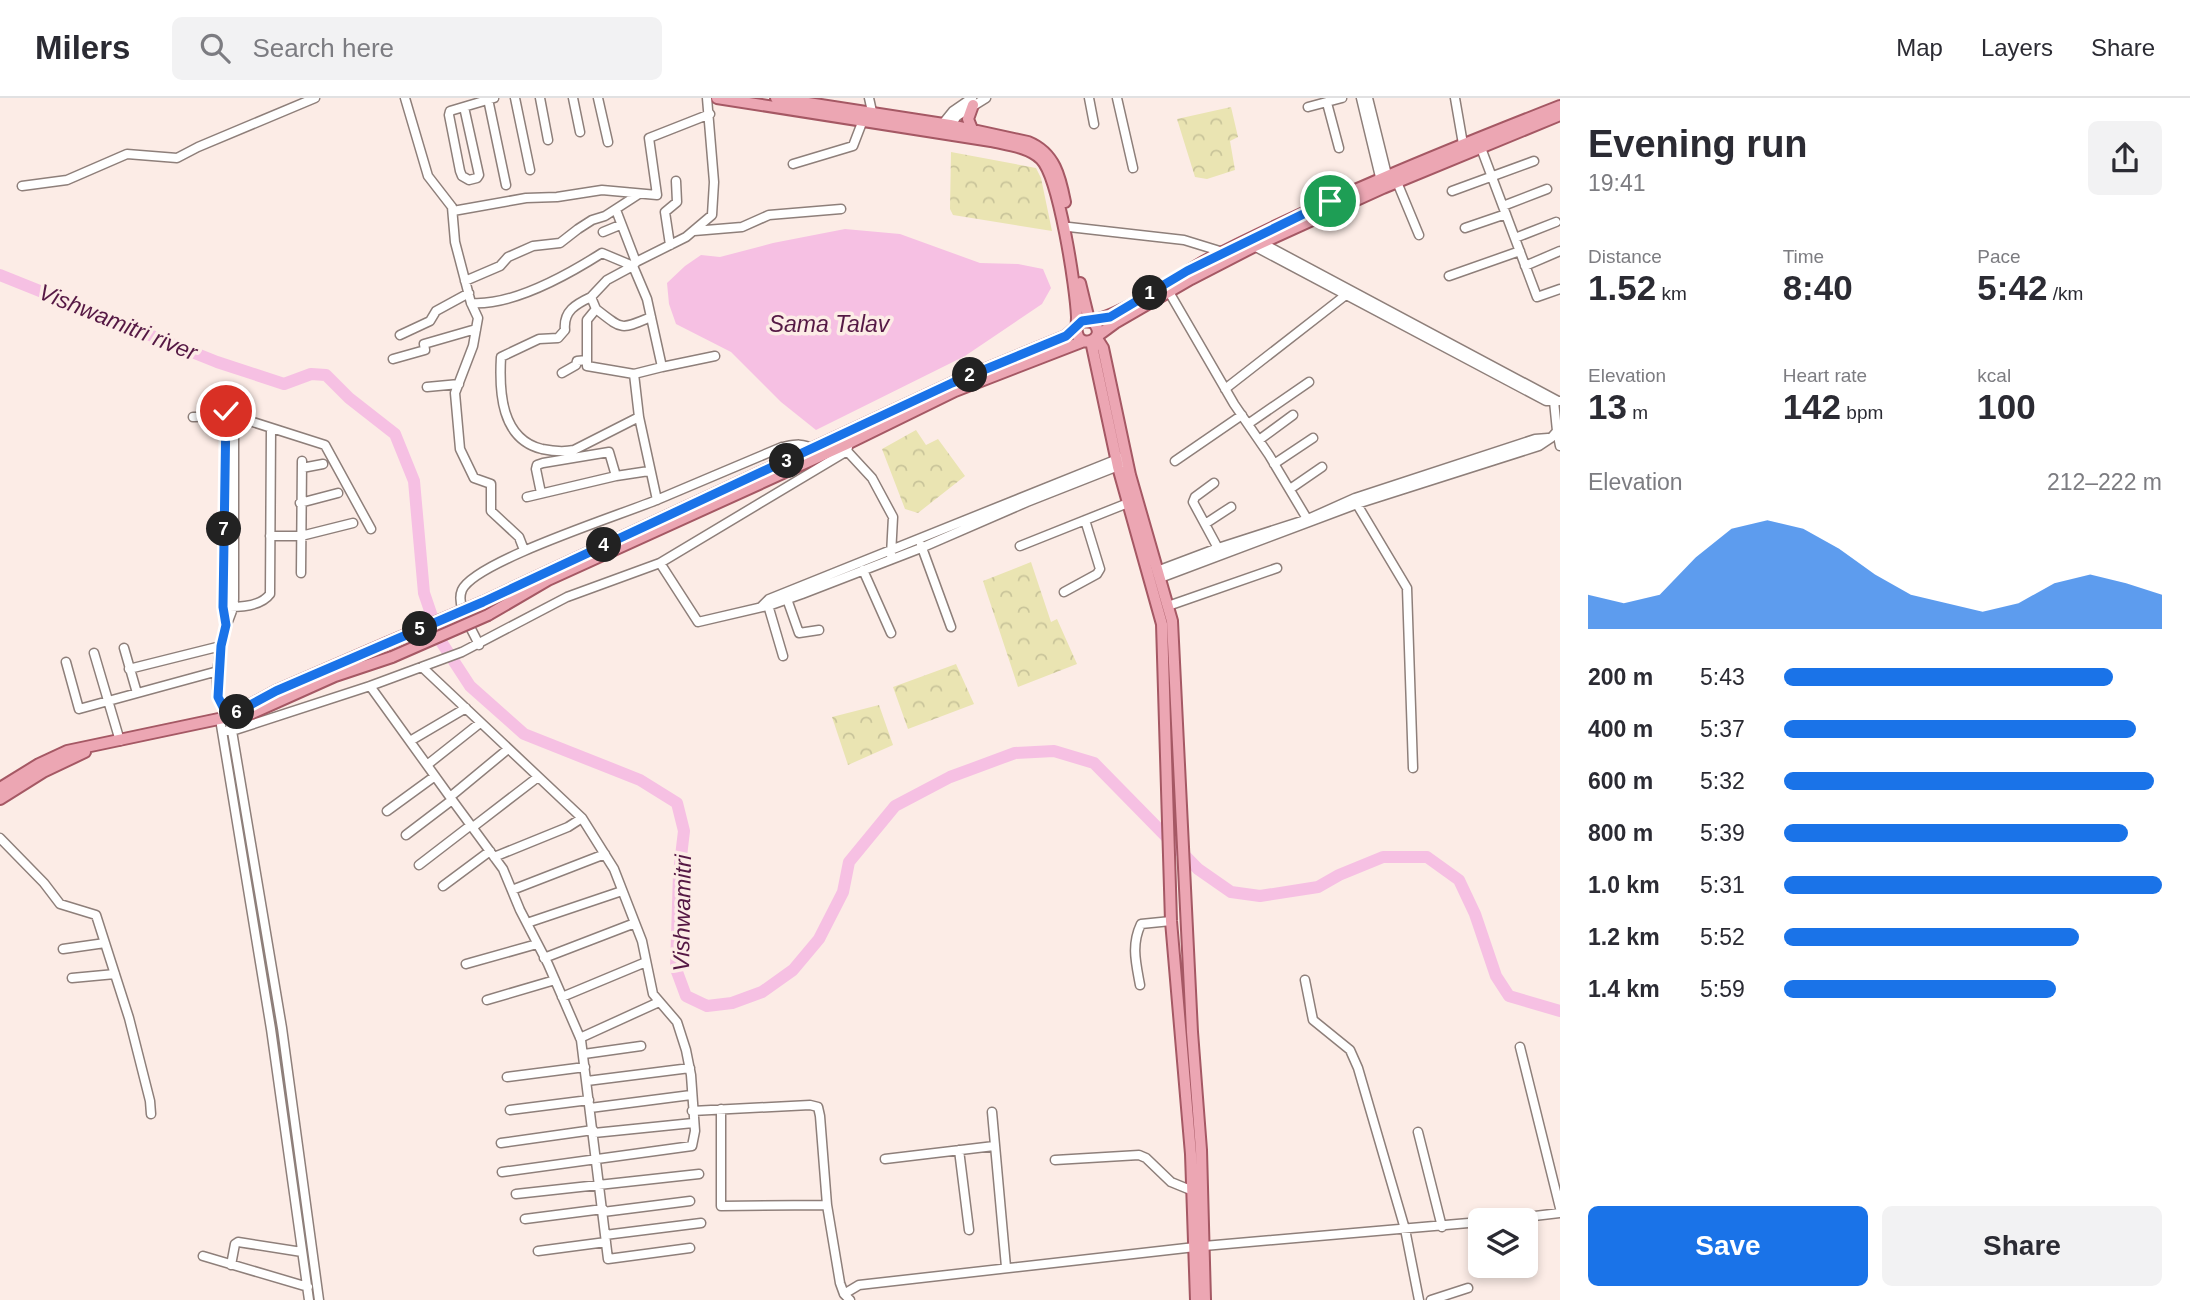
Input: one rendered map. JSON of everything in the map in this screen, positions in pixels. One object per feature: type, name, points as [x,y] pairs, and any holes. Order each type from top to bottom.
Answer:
[{"type":"main road","points":[[717,98],[944,129],[1025,149],[1043,162],[1055,192],[1074,291],[1078,337],[1103,348],[1128,503],[1172,621],[1196,1152],[1199,1246],[1196,1300]]},
{"type":"main road","points":[[776,98],[870,118]]},
{"type":"main road","points":[[972,101],[968,119],[972,129]]},
{"type":"main road","points":[[1000,368],[1090,340],[1255,241],[1383,176],[1560,106]]},
{"type":"main road","points":[[224,718],[276,691],[483,602],[812,449],[1000,368],[1066,336],[1082,321],[1110,317],[1223,252],[1560,115]]},
{"type":"main road","points":[[944,129],[972,129],[1028,142],[1045,151],[1060,179],[1083,299],[1090,320],[1098,327],[1090,340]]},
{"type":"main road","points":[[3,782],[67,751],[248,715],[335,676],[392,657],[488,615],[548,580],[848,447],[965,382]]},
{"type":"main road","points":[[1122,461],[1155,573],[1162,624],[1171,921],[1194,1120]]},
{"type":"main road","points":[[0,799],[43,772],[96,746]]},
{"type":"main road","points":[[1166,748],[1178,749]]},
{"type":"main road","points":[[1196,1152],[1192,1191],[1205,1300]]},
{"type":"street","points":[[22,186],[67,180],[127,154],[177,158],[315,98]]},
{"type":"street","points":[[405,98],[428,176],[453,211],[455,242],[471,303],[478,318],[473,346],[456,393],[460,449],[474,478],[491,484],[491,511],[519,537],[524,550]]},
{"type":"street","points":[[514,98],[530,170]]},
{"type":"street","points":[[540,98],[548,140]]},
{"type":"street","points":[[573,98],[580,132]]},
{"type":"street","points":[[598,98],[608,142]]},
{"type":"street","points":[[639,417],[574,450],[538,448],[519,439],[508,420],[501,397],[501,358],[540,339],[558,338],[565,330],[564,321],[573,305],[592,297],[607,280],[694,231],[712,215],[714,182],[707,98]]},
{"type":"street","points":[[793,164],[853,146],[870,118],[869,98]]},
{"type":"street","points":[[944,129],[972,101],[986,98]]},
{"type":"street","points":[[1089,98],[1094,124]]},
{"type":"street","points":[[1117,98],[1133,168]]},
{"type":"street","points":[[1308,107],[1342,98]]},
{"type":"street","points":[[1361,98],[1383,176]]},
{"type":"street","points":[[1368,98],[1383,176]]},
{"type":"street","points":[[1455,98],[1463,144]]},
{"type":"street","points":[[464,107],[479,175],[469,180],[460,171],[449,118],[450,111],[491,99],[506,185]]},
{"type":"street","points":[[1327,103],[1339,148]]},
{"type":"street","points":[[453,211],[526,198],[557,197],[602,190],[657,195],[649,138],[710,114]]},
{"type":"street","points":[[1481,148],[1537,297],[1560,289]]},
{"type":"street","points":[[1452,191],[1534,161]]},
{"type":"street","points":[[670,245],[665,212],[677,202],[676,181]]},
{"type":"street","points":[[1397,182],[1419,235]]},
{"type":"street","points":[[1465,229],[1547,189]]},
{"type":"street","points":[[465,281],[500,266],[508,257],[533,246],[560,243],[585,224],[616,210],[639,194]]},
{"type":"street","points":[[694,231],[742,228],[769,215],[841,209]]},
{"type":"street","points":[[616,210],[647,299],[662,368]]},
{"type":"street","points":[[1515,238],[1556,222]]},
{"type":"street","points":[[603,232],[620,225]]},
{"type":"street","points":[[1069,227],[1184,240],[1223,252]]},
{"type":"street","points":[[1255,241],[1557,401],[1554,434],[1560,446]]},
{"type":"street","points":[[1449,276],[1520,251]]},
{"type":"street","points":[[1525,266],[1560,251]]},
{"type":"street","points":[[471,303],[488,304],[553,281],[602,253],[635,264]]},
{"type":"street","points":[[1169,292],[1225,388],[1309,521]]},
{"type":"street","points":[[400,335],[430,321],[436,311],[469,293]]},
{"type":"street","points":[[1225,388],[1349,293]]},
{"type":"street","points":[[592,297],[596,309],[620,327],[627,327],[651,317]]},
{"type":"street","points":[[596,309],[587,320],[587,366],[634,374],[715,356]]},
{"type":"street","points":[[393,359],[425,350],[424,344],[476,329]]},
{"type":"street","points":[[562,373],[576,365],[577,361],[587,360]]},
{"type":"street","points":[[634,374],[639,417],[657,500]]},
{"type":"street","points":[[1248,424],[1309,382]]},
{"type":"street","points":[[427,387],[459,384]]},
{"type":"street","points":[[1175,461],[1242,415]]},
{"type":"street","points":[[1259,440],[1293,415]]},
{"type":"street","points":[[226,625],[223,607],[230,416]]},
{"type":"street","points":[[193,417],[230,416],[325,445],[371,529]]},
{"type":"street","points":[[223,607],[243,607],[269,597],[271,428]]},
{"type":"street","points":[[1155,573],[1554,434]]},
{"type":"street","points":[[1274,464],[1313,438]]},
{"type":"street","points":[[479,645],[461,605],[463,588],[475,577],[524,550],[657,500],[782,447],[797,444],[807,445],[812,449]]},
{"type":"street","points":[[228,731],[370,686],[462,653],[567,597],[660,563],[848,447],[872,478],[893,517],[891,555]]},
{"type":"street","points":[[541,493],[537,465],[543,463],[609,452],[616,476]]},
{"type":"street","points":[[783,656],[765,606],[768,600],[891,555],[1122,461]]},
{"type":"street","points":[[301,573],[302,464],[323,464]]},
{"type":"street","points":[[1290,489],[1322,467]]},
{"type":"street","points":[[527,496],[649,471]]},
{"type":"street","points":[[1214,483],[1193,499],[1193,504],[1220,551]]},
{"type":"street","points":[[229,488],[234,607],[221,646],[218,697],[228,731],[282,1028],[319,1300]]},
{"type":"street","points":[[300,503],[338,493]]},
{"type":"street","points":[[1356,502],[1407,589],[1413,768]]},
{"type":"street","points":[[1020,546],[1128,503]]},
{"type":"street","points":[[1205,524],[1231,507]]},
{"type":"street","points":[[1064,592],[1097,574],[1100,569],[1085,520]]},
{"type":"street","points":[[270,536],[301,536],[354,523]]},
{"type":"street","points":[[920,543],[951,627]]},
{"type":"street","points":[[660,563],[698,622],[787,600],[863,570],[891,555]]},
{"type":"street","points":[[1168,606],[1276,568]]},
{"type":"street","points":[[863,570],[891,633]]},
{"type":"street","points":[[787,600],[799,633],[818,630]]},
{"type":"street","points":[[129,669],[221,646]]},
{"type":"street","points":[[124,648],[137,693]]},
{"type":"street","points":[[94,653],[120,741]]},
{"type":"street","points":[[66,662],[79,709],[218,671]]},
{"type":"street","points":[[424,667],[582,818],[605,854],[622,891],[635,923],[653,994],[677,1022],[690,1068],[694,1123],[692,1146],[502,1172]]},
{"type":"street","points":[[370,686],[503,869],[580,1038],[608,1259],[690,1248]]},
{"type":"street","points":[[410,741],[466,708]]},
{"type":"street","points":[[427,765],[480,723]]},
{"type":"street","points":[[228,731],[309,1300]]},
{"type":"street","points":[[406,835],[508,749]]},
{"type":"street","points":[[387,811],[435,776]]},
{"type":"street","points":[[419,865],[538,777]]},
{"type":"street","points":[[443,886],[492,854],[568,827],[582,818]]},
{"type":"street","points":[[0,838],[44,883],[60,904],[96,915],[132,1030],[151,1114]]},
{"type":"street","points":[[512,890],[605,854]]},
{"type":"street","points":[[527,923],[622,891]]},
{"type":"street","points":[[1140,985],[1134,948],[1135,935],[1141,924],[1171,921]]},
{"type":"street","points":[[544,958],[635,923]]},
{"type":"street","points":[[63,949],[105,943]]},
{"type":"street","points":[[466,964],[537,944]]},
{"type":"street","points":[[562,997],[646,962]]},
{"type":"street","points":[[72,978],[115,974]]},
{"type":"street","points":[[487,1000],[555,980]]},
{"type":"street","points":[[1305,980],[1312,1020],[1352,1052],[1405,1229],[1419,1300]]},
{"type":"street","points":[[580,1038],[659,1002]]},
{"type":"street","points":[[584,1054],[641,1046]]},
{"type":"street","points":[[1520,1047],[1560,1208]]},
{"type":"street","points":[[506,1077],[585,1067]]},
{"type":"street","points":[[587,1081],[690,1068]]},
{"type":"street","points":[[510,1110],[691,1095]]},
{"type":"street","points":[[692,1111],[810,1105],[818,1107],[827,1205],[840,1283],[847,1297],[859,1285],[1006,1267],[1199,1246],[1468,1224]]},
{"type":"street","points":[[720,1110],[721,1206],[827,1205]]},
{"type":"street","points":[[992,1112],[1006,1267]]},
{"type":"street","points":[[501,1143],[694,1123]]},
{"type":"street","points":[[1418,1132],[1442,1227]]},
{"type":"street","points":[[885,1159],[994,1146]]},
{"type":"street","points":[[959,1150],[969,1230]]},
{"type":"street","points":[[1055,1160],[1139,1155],[1146,1158],[1171,1182],[1192,1191]]},
{"type":"street","points":[[516,1194],[699,1174]]},
{"type":"street","points":[[525,1219],[690,1201]]},
{"type":"street","points":[[1538,1216],[1560,1213]]},
{"type":"street","points":[[538,1251],[701,1223]]},
{"type":"street","points":[[231,1265],[235,1244],[238,1242],[303,1252]]},
{"type":"street","points":[[203,1256],[307,1287]]},
{"type":"street","points":[[1431,1300],[1468,1288]]},
{"type":"green space","points":[[1231,107],[1238,137],[1230,141],[1235,170],[1207,179],[1195,177],[1177,119]]},
{"type":"green space","points":[[951,152],[1036,168],[1041,178],[1052,231],[953,215],[950,209]]},
{"type":"green space","points":[[916,430],[926,445],[938,439],[965,476],[918,513],[905,509],[882,449]]},
{"type":"green space","points":[[1031,562],[1051,622],[1057,619],[1077,664],[1018,687],[983,581]]},
{"type":"green space","points":[[956,664],[974,704],[908,729],[893,687]]},
{"type":"green space","points":[[879,705],[893,745],[848,765],[832,717]]},
{"type":"water","name":"Sama Talav","points":[[845,229],[900,234],[980,263],[1018,264],[1043,269],[1051,288],[1042,304],[965,356],[816,430],[781,402],[731,352],[676,324],[669,304],[667,283],[701,255],[720,257]]},
{"type":"waterway","name":"Vishwamitri","points":[[0,275],[217,362],[284,384],[311,374],[326,375],[349,398],[395,434],[414,481],[424,593],[440,640],[470,686],[524,734],[640,780],[677,803],[684,831],[679,873],[676,969],[686,996],[707,1006],[732,1003],[762,992],[793,970],[819,939],[843,892],[849,862],[895,806],[950,777],[1015,753],[1054,751],[1094,763],[1198,869],[1231,892],[1260,896],[1318,887],[1383,857],[1427,857],[1459,880],[1475,914],[1496,976],[1509,996],[1560,1011]]},
{"type":"route","points":[[226,411],[223,611],[226,625],[218,671],[218,697],[228,717],[276,691],[483,602],[952,383],[1066,336],[1082,321],[1110,317],[1187,271],[1330,201]]},
{"type":"water label","name":"Vishwamitri river","points":[[118,322]]}]
